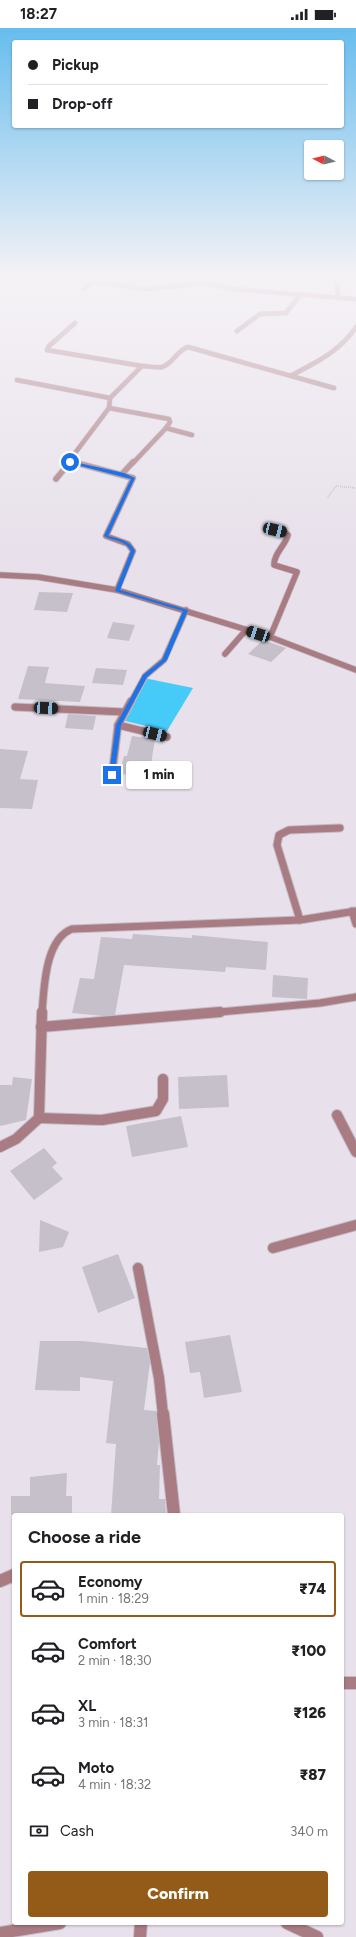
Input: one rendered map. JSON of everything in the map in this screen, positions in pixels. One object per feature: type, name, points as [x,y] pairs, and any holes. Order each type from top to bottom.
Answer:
[{"type":"street","points":[[56,479],[109,408],[110,398],[141,367]]},
{"type":"street","points":[[263,367],[334,388]]},
{"type":"street","points":[[292,375],[307,367]]},
{"type":"street","points":[[17,380],[110,398]]},
{"type":"street","points":[[109,408],[169,419],[170,422],[122,474]]},
{"type":"street","points":[[166,428],[192,435]]},
{"type":"street","points":[[70,462],[133,478],[106,536],[130,545],[133,551],[117,590]]},
{"type":"street","points":[[266,528],[284,532],[288,535],[288,539],[274,558],[274,565],[297,572],[270,637]]},
{"type":"street","points":[[0,575],[38,577],[117,590],[270,637],[318,654],[356,670]]},
{"type":"street","points":[[112,775],[118,725],[145,676],[164,660],[186,610]]},
{"type":"street","points":[[225,654],[246,630]]},
{"type":"street","points":[[15,706],[124,712]]},
{"type":"street","points":[[118,725],[168,737]]},
{"type":"street","points":[[300,920],[277,845],[279,835],[289,830],[340,828]]},
{"type":"street","points":[[39,1118],[41,1027],[45,981],[53,949],[60,935],[72,929],[300,920],[354,911],[356,924]]},
{"type":"street","points":[[41,1027],[320,1003],[356,997]]},
{"type":"street","points":[[0,1147],[16,1139],[39,1118],[102,1120],[156,1111],[164,1099],[163,1079]]},
{"type":"street","points":[[337,1115],[356,1152]]},
{"type":"street","points":[[273,1248],[356,1225]]},
{"type":"street","points":[[138,1268],[159,1378],[174,1513]]},
{"type":"street","points":[[0,1581],[12,1576]]},
{"type":"street","points":[[344,1682],[356,1683]]},
{"type":"street","points":[[0,1933],[48,1925]]},
{"type":"street","points":[[140,1937],[141,1925]]},
{"type":"street","points":[[291,1925],[317,1937]]},
{"type":"path","points":[[328,498],[336,486],[356,488]]},
{"type":"water","points":[[144,678],[193,688],[167,731],[121,720]]},
{"type":"building","points":[[39,592],[73,593],[67,612],[34,610]]},
{"type":"building","points":[[113,622],[135,625],[129,641],[107,638]]},
{"type":"building","points":[[263,640],[286,648],[271,662],[248,654]]},
{"type":"building","points":[[28,666],[49,667],[45,683],[85,686],[80,702],[18,699]]},
{"type":"building","points":[[96,668],[127,670],[123,685],[92,683]]},
{"type":"building","points":[[68,714],[96,716],[93,730],[65,728]]},
{"type":"building","points":[[132,736],[155,739],[149,777],[119,774],[124,756],[127,756]]},
{"type":"building","points":[[0,749],[28,751],[20,779],[38,780],[32,809],[0,808]]},
{"type":"building","points":[[133,934],[192,938],[192,935],[268,942],[266,970],[226,967],[225,972],[124,965],[115,1015],[103,1016],[72,1013],[80,978],[94,979],[101,937],[132,939]]},
{"type":"building","points":[[273,975],[308,978],[307,999],[272,997]]},
{"type":"building","points":[[227,1075],[229,1107],[179,1109],[178,1077]]},
{"type":"building","points":[[13,1077],[32,1079],[26,1120],[0,1126],[0,1085],[12,1085]]},
{"type":"building","points":[[181,1116],[188,1147],[132,1157],[126,1126]]},
{"type":"building","points":[[44,1148],[57,1163],[52,1167],[63,1179],[34,1200],[10,1171]]},
{"type":"building","points":[[40,1220],[69,1232],[63,1247],[39,1252]]},
{"type":"building","points":[[118,1254],[135,1298],[98,1313],[82,1267]]},
{"type":"building","points":[[230,1335],[242,1392],[204,1398],[200,1372],[190,1373],[185,1342]]},
{"type":"building","points":[[40,1341],[83,1341],[147,1348],[150,1362],[144,1410],[156,1411],[159,1442],[157,1465],[160,1465],[159,1499],[165,1499],[166,1513],[111,1513],[116,1444],[106,1443],[113,1381],[80,1377],[80,1391],[35,1390]]},
{"type":"building","points":[[67,1473],[66,1496],[72,1496],[72,1513],[12,1513],[11,1515],[11,1496],[30,1496],[30,1477]]},
{"type":"route","points":[[70,462],[133,478],[106,536],[107,538],[130,545],[133,551],[125,574],[117,590],[186,610],[164,660],[145,676],[118,725],[112,775]]}]
